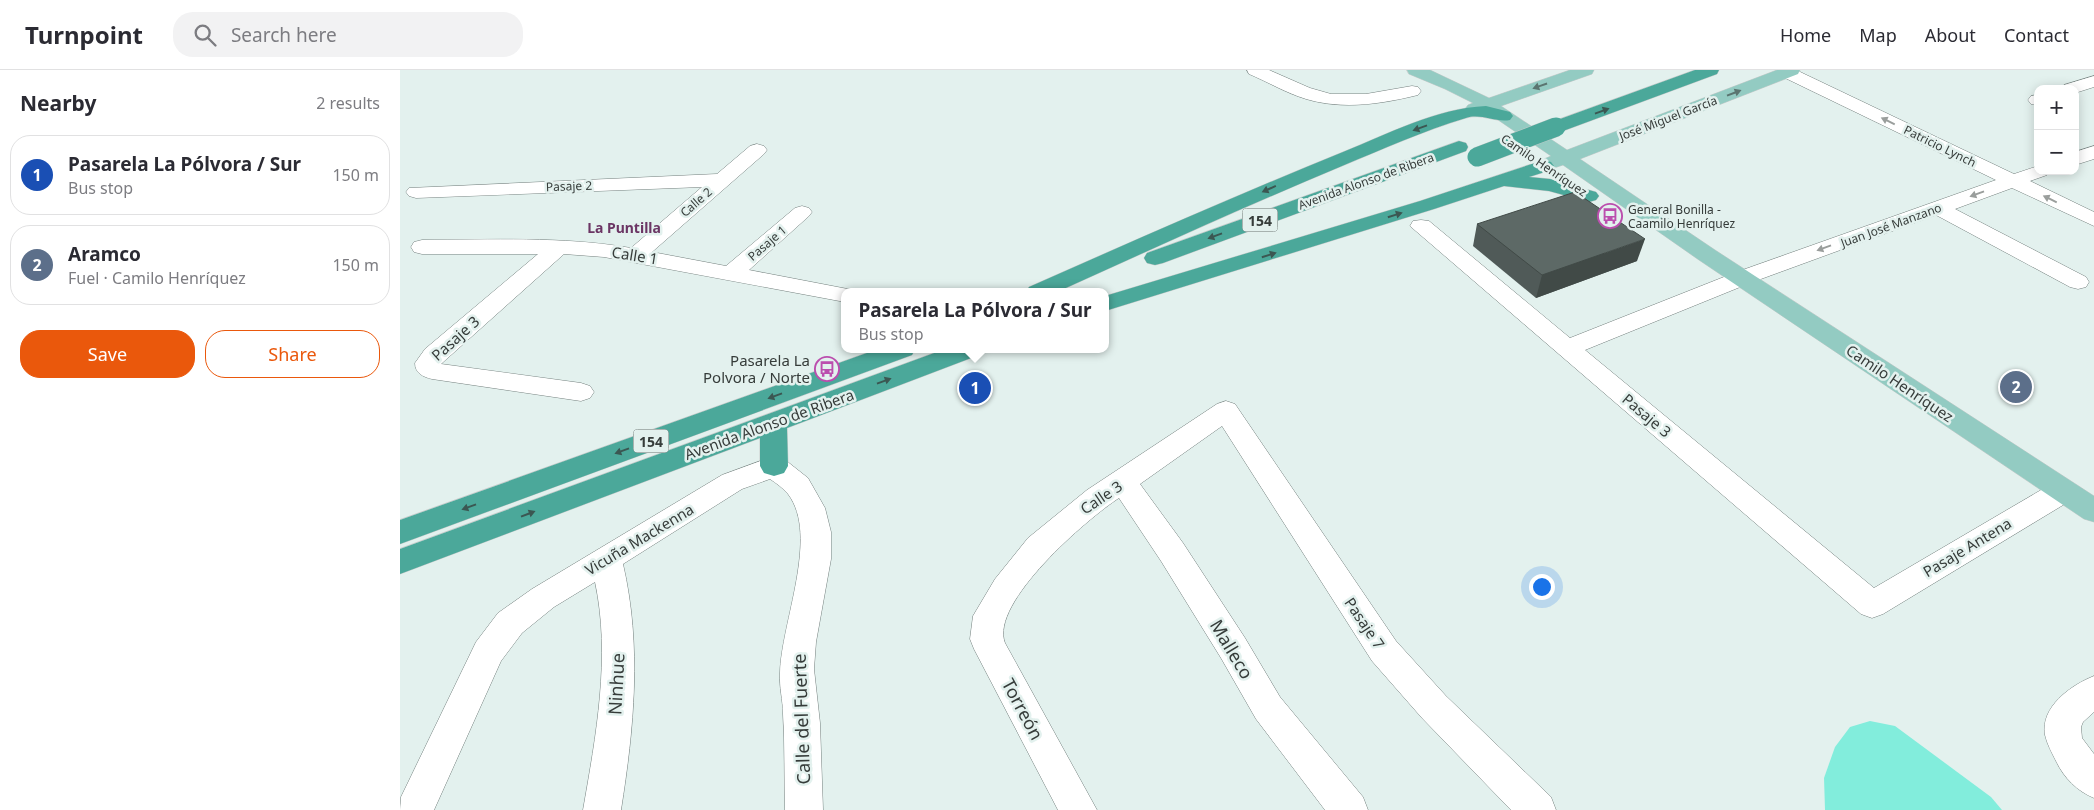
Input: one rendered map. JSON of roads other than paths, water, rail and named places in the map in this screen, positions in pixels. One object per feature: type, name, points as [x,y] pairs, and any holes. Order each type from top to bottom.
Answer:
[{"type":"highway","name":"Avenida Alonso de Ribera","points":[[1109,296],[1468,152],[1537,118],[1671,70]]},
{"type":"highway","name":"Avenida Alonso de Ribera","points":[[1073,288],[1468,152],[1556,128],[1711,70]]},
{"type":"highway","points":[[1046,288],[1333,162],[1466,112],[1486,111],[1504,116]]},
{"type":"highway","points":[[1109,303],[1230,267],[1544,166]]},
{"type":"highway","points":[[1490,184],[1535,183],[1595,189]]},
{"type":"highway","name":"Avenida Alonso de Ribera","points":[[400,532],[892,353]]},
{"type":"highway","name":"Avenida Alonso de Ribera","points":[[400,562],[959,353]]},
{"type":"highway","points":[[773,422],[774,466]]},
{"type":"main road","points":[[1466,112],[1586,70]]},
{"type":"main road","name":"Camilo Henríquez","points":[[1417,71],[1451,85],[1487,104],[1564,157],[1595,189],[1636,222],[1707,255],[2094,511]]},
{"type":"main road","name":"Camilo Henríquez","points":[[1417,71],[1443,96],[1544,166],[1595,189]]},
{"type":"main road","name":"José Miguel García","points":[[1544,166],[1789,71]]},
{"type":"main road","points":[[1595,189],[1598,157],[1607,142]]},
{"type":"main road","points":[[1525,152],[1543,156],[1564,157]]},
{"type":"street","points":[[1255,70],[1318,97],[1336,100],[1364,99],[1412,91]]},
{"type":"street","name":"Patricio Lynch","points":[[1789,71],[2094,220]]},
{"type":"street","points":[[2079,86],[2094,81]]},
{"type":"street","name":"Calle 2","points":[[636,255],[757,150]]},
{"type":"street","points":[[2079,157],[2094,152]]},
{"type":"street","name":"Juan José Manzano","points":[[1567,348],[1742,278],[2034,173]]},
{"type":"street","name":"Pasaje 2","points":[[416,192],[723,180]]},
{"type":"street","points":[[1938,208],[2078,282]]},
{"type":"street","name":"Pasaje 1","points":[[732,273],[802,212]]},
{"type":"street","name":"Pasaje 3","points":[[1421,226],[1872,605]]},
{"type":"street","name":"Calle 1","points":[[422,247],[579,247],[636,255],[841,294]]},
{"type":"street","name":"Pasaje 3","points":[[559,247],[434,355],[428,363],[428,367],[432,371],[581,392]]},
{"type":"street","name":"Calle 3","points":[[995,606],[1006,588],[1039,547],[1075,515],[1226,410]]},
{"type":"street","name":"Pasaje 7","points":[[1226,410],[1384,651],[1434,707],[1537,810]]},
{"type":"street","name":"Vicuña Mackenna","points":[[415,810],[488,652],[510,624],[526,610],[606,558],[732,482],[774,466]]},
{"type":"street","name":"Calle del Fuerte","points":[[774,466],[799,485],[816,521],[817,532],[817,554],[800,639],[797,670],[801,710],[804,810]]},
{"type":"street","name":"Malleco","points":[[1123,482],[1172,552],[1233,648],[1268,708],[1349,810]]},
{"type":"street","name":"Pasaje Antena","points":[[1872,605],[2063,491]]},
{"type":"street","name":"Ninhue","points":[[602,810],[609,770],[615,709],[618,629],[616,597],[606,558]]},
{"type":"street","name":"Torreón","points":[[995,606],[989,616],[986,628],[989,644],[1078,810]]},
{"type":"street","points":[[2094,692],[2071,711],[2065,719],[2063,727],[2065,738],[2076,761],[2094,780]]},
{"type":"place","name":"General Bonilla - Caamilo Henríquez","points":[[1610,216]]},
{"type":"place","name":"Pasarela La Polvora / Norte","points":[[827,369]]},
{"type":"place","name":"Aramco","points":[[2016,387]]},
{"type":"place","name":"Pasarela La Pólvora / Sur","points":[[975,388]]},
{"type":"district","name":"La Puntilla","points":[[624,227]]}]
